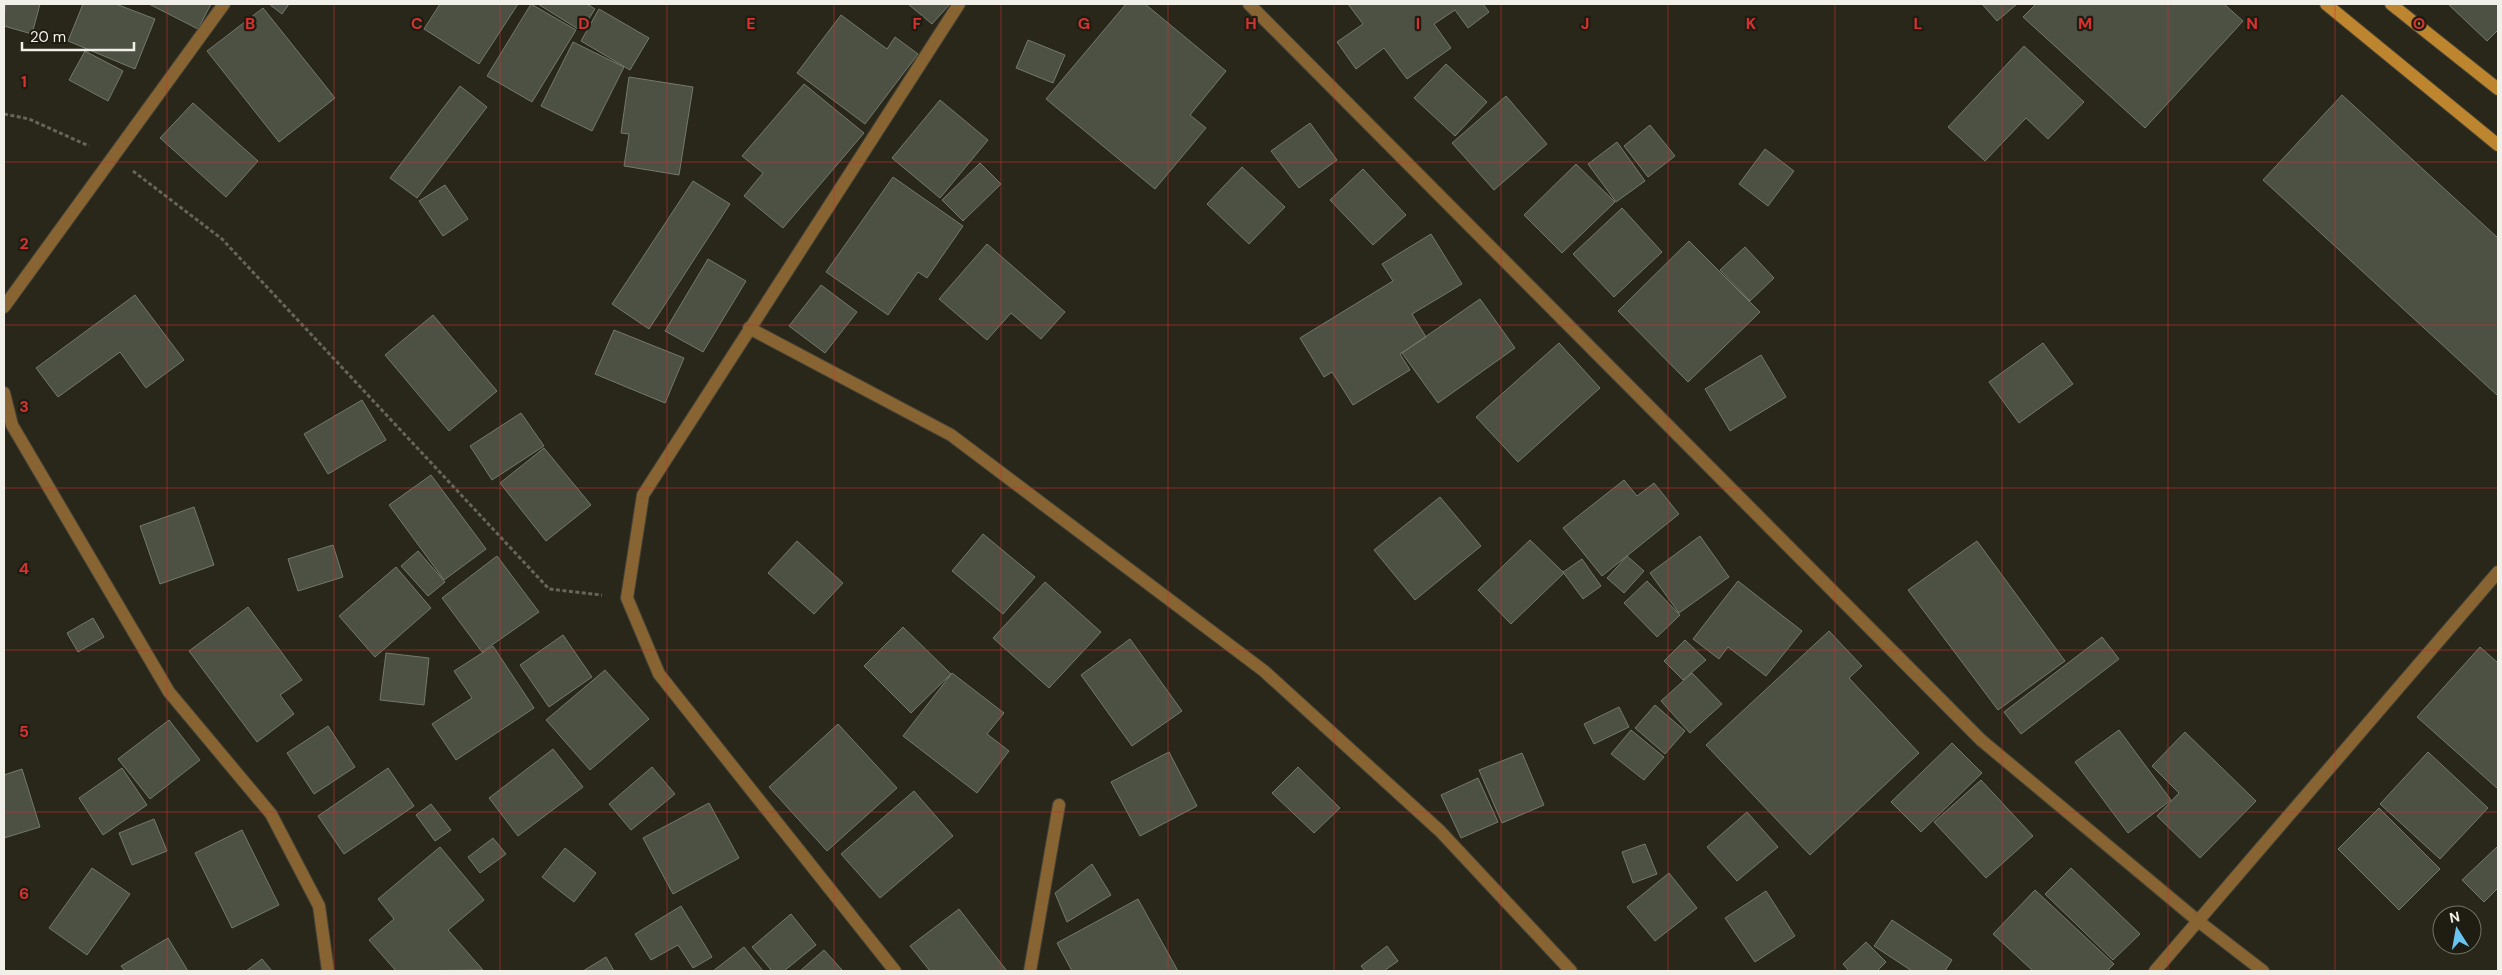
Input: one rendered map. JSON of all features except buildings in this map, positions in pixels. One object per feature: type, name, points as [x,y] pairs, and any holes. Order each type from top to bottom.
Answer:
[{"type":"main road","points":[[2326,4],[2498,145]]},
{"type":"main road","points":[[2391,4],[2498,89]]},
{"type":"street","points":[[4,307],[224,4]]},
{"type":"street","points":[[895,971],[659,674],[628,598],[643,495],[959,4]]},
{"type":"street","points":[[1249,4],[1981,740],[2198,921],[2263,971]]},
{"type":"street","points":[[749,328],[951,435],[1264,671],[1440,831],[1571,971]]},
{"type":"street","points":[[4,394],[12,425],[169,692],[271,814],[319,906],[328,971]]},
{"type":"street","points":[[2154,971],[2498,572]]},
{"type":"street","points":[[1030,971],[1059,806]]},
{"type":"path","points":[[4,114],[30,119],[113,156],[222,239],[549,589],[628,598]]}]
